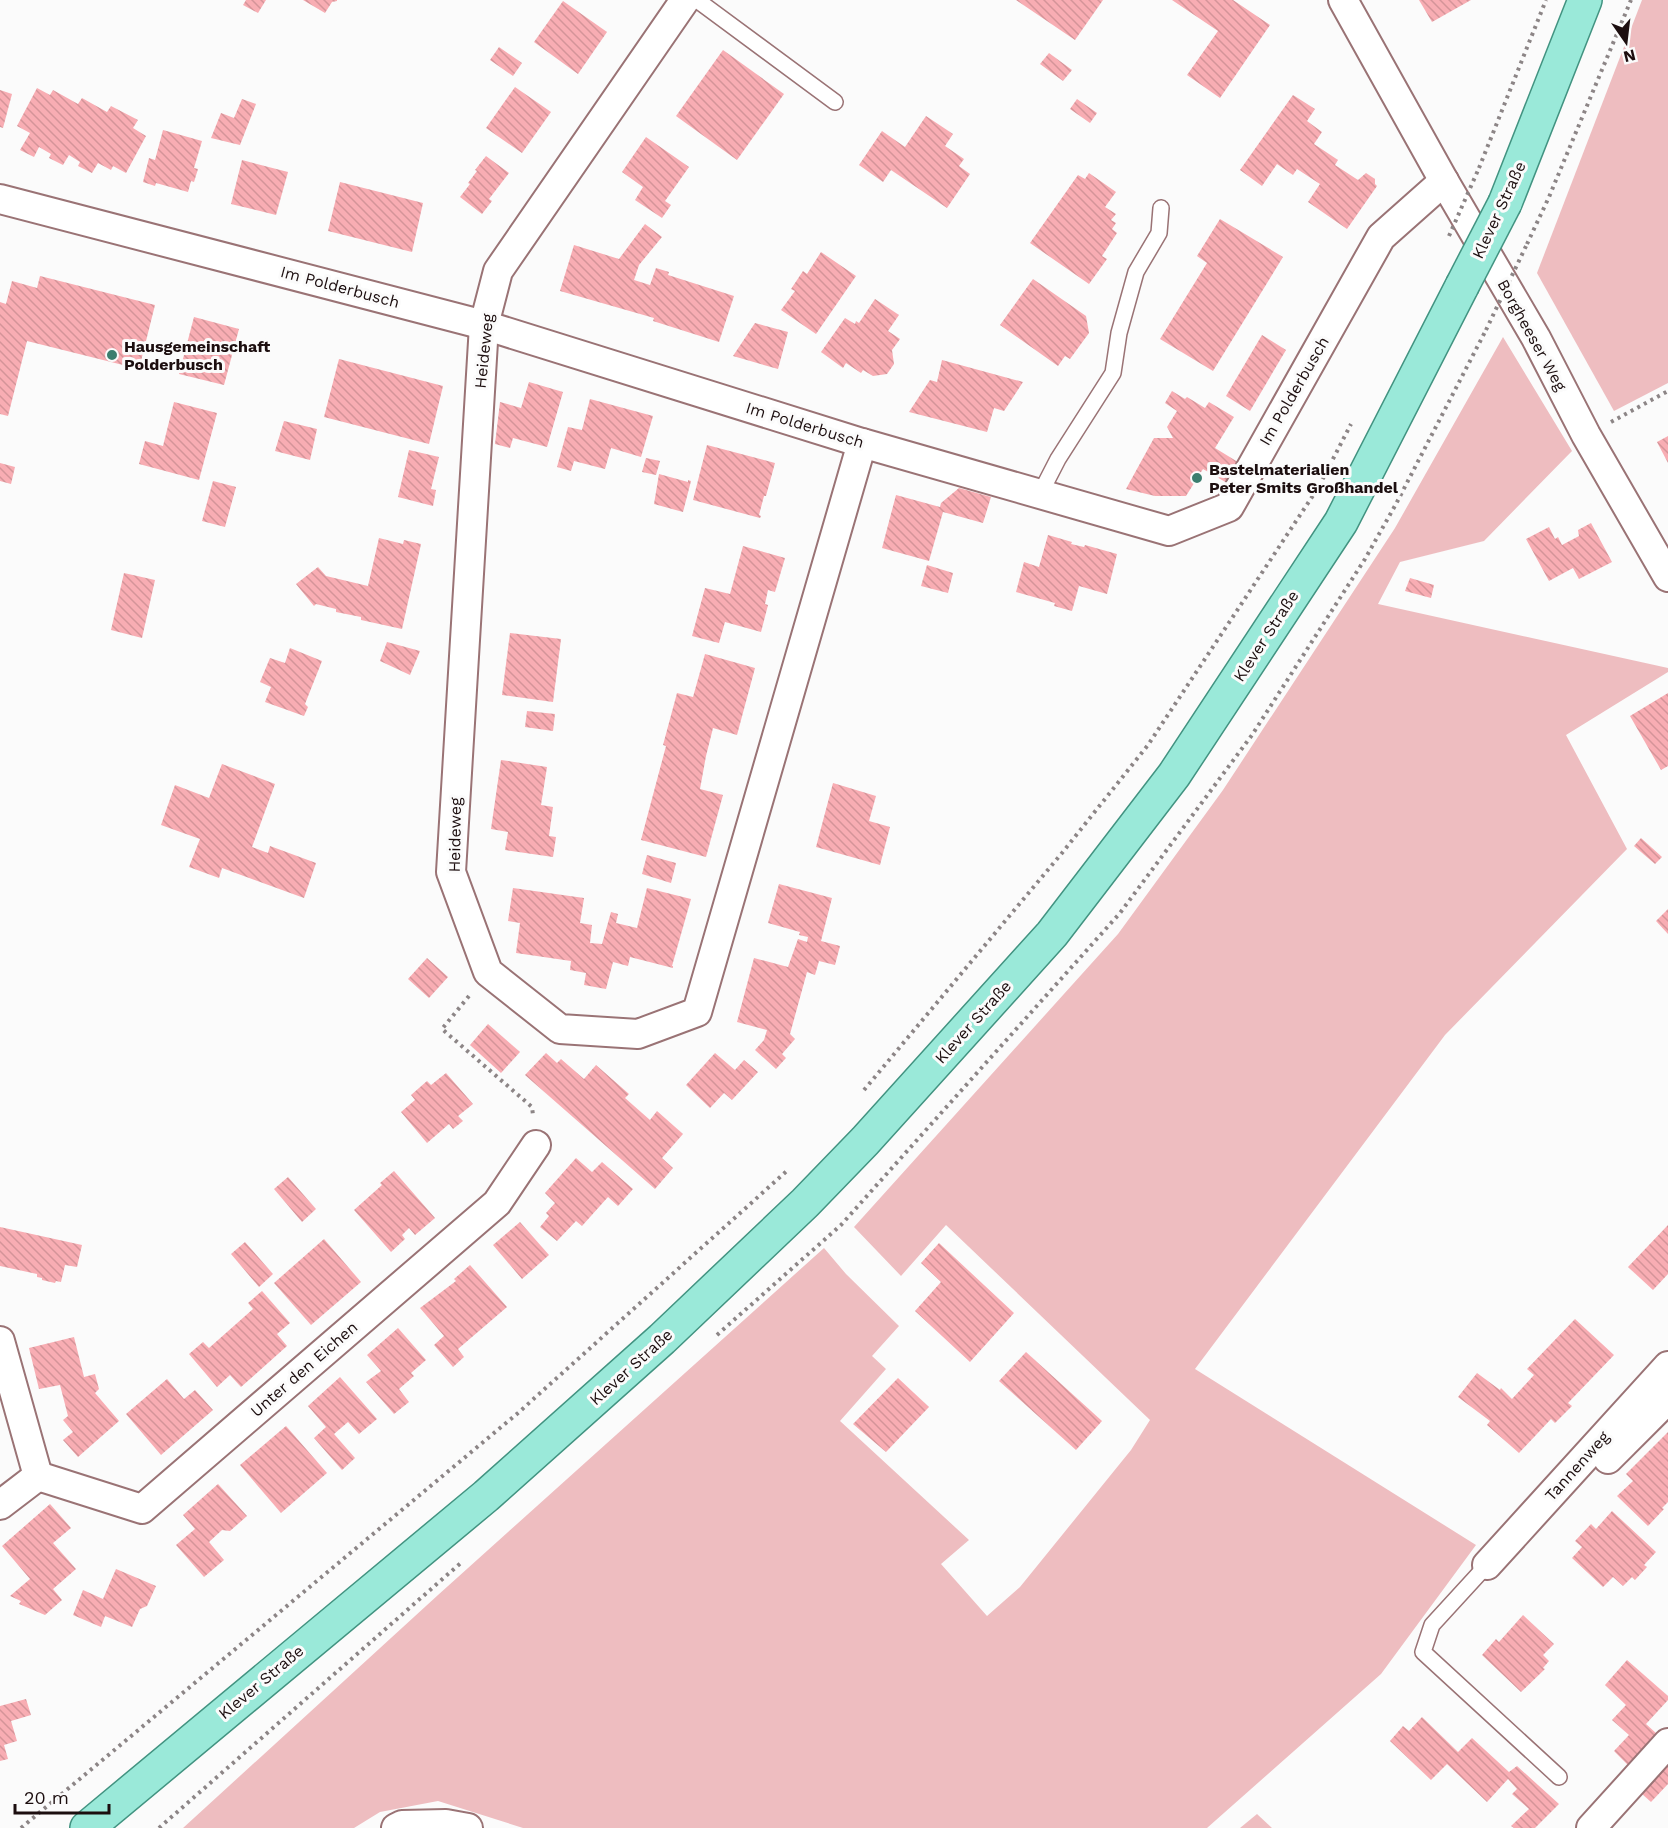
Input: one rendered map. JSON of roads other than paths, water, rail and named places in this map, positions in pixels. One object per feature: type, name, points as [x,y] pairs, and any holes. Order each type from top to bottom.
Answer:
[{"type":"main road","name":"Klever Straße","points":[[87,1828],[486,1496],[662,1339],[805,1203],[858,1149],[1052,934],[1174,775],[1341,522],[1505,203],[1585,0]]},
{"type":"street","name":"Heideweg","points":[[685,0],[498,271],[484,325],[451,872],[488,972],[560,1029],[638,1035],[697,1012],[862,443]]},
{"type":"street","name":"Borgheeser Weg","points":[[1343,0],[1668,577]]},
{"type":"street","name":"Im Polderbusch","points":[[0,199],[484,325],[862,443],[1169,531],[1228,507],[1381,237],[1444,181]]},
{"type":"street","name":"Unter den Eichen","points":[[38,1476],[142,1509],[497,1203],[536,1145]]},
{"type":"street","points":[[0,1341],[38,1476],[0,1505]]},
{"type":"street","name":"Tannenweg","points":[[1487,1565],[1668,1366]]},
{"type":"street","name":"Tannenweg","points":[[1597,1470],[1668,1399]]},
{"type":"street","points":[[1591,1828],[1668,1743]]},
{"type":"street","points":[[396,1828],[402,1825],[446,1824],[468,1828]]},
{"type":"lane","points":[[697,0],[835,102]]},
{"type":"lane","points":[[1040,494],[1058,459],[1113,373],[1119,333],[1136,272],[1159,233],[1161,208]]},
{"type":"lane","points":[[1487,1565],[1432,1624],[1423,1652],[1560,1777]]},
{"type":"place","name":"Hausgemeinschaft Polderbusch","points":[[112,355]]},
{"type":"place","name":"Bastelmaterialien Peter Smits Großhandel","points":[[1197,478]]}]
